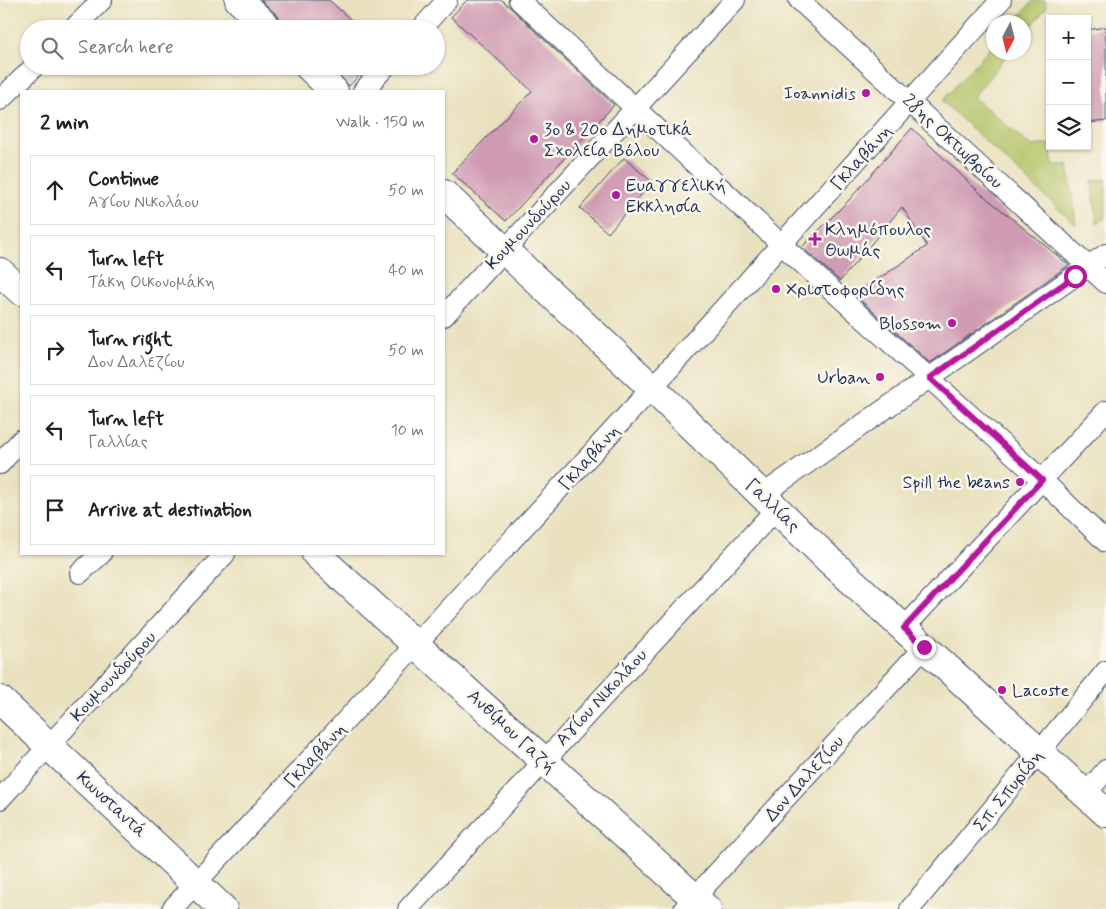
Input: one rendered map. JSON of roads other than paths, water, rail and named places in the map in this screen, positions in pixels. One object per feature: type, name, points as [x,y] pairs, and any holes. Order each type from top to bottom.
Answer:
[{"type":"street","points":[[82,20],[102,0]]},
{"type":"street","points":[[239,0],[260,20]]},
{"type":"street","points":[[429,20],[447,0]]},
{"type":"street","points":[[519,0],[782,245],[1042,480],[1106,542]]},
{"type":"street","name":"Κουμουνδούρου","points":[[445,315],[735,0]]},
{"type":"street","name":"28ης Οκτωβρίου","points":[[799,0],[1106,283]]},
{"type":"street","name":"Γκλαβάνη","points":[[172,909],[652,388],[1001,0]]},
{"type":"street","points":[[0,100],[25,75]]},
{"type":"street","points":[[317,75],[333,90]]},
{"type":"street","points":[[364,90],[378,75]]},
{"type":"street","name":"Γαλλίας","points":[[445,195],[652,388],[769,502],[924,647],[1106,813]]},
{"type":"street","name":"Αγίου Νικολάου","points":[[408,909],[543,760],[769,502],[930,378],[1106,254]]},
{"type":"street","points":[[0,272],[20,290]]},
{"type":"street","points":[[904,628],[1106,411]]},
{"type":"street","points":[[0,464],[20,441]]},
{"type":"street","points":[[80,573],[100,555]]},
{"type":"street","name":"Κουμουνδούρου","points":[[0,799],[224,555]]},
{"type":"street","name":"Ανθίμου Γαζή","points":[[317,555],[418,644],[695,905]]},
{"type":"street","name":"Δον Δαλεζίου","points":[[695,905],[924,647]]},
{"type":"street","name":"Σπ. Σπυρίδη","points":[[910,909],[1106,671]]},
{"type":"street","name":"Κωνσταντά","points":[[0,700],[223,909]]},
{"type":"street","points":[[1085,794],[1106,770]]},
{"type":"place","name":"Ioannidis","points":[[866,93]]},
{"type":"place","name":"3ο & 20ο Δημοτικά Σχολεία Βόλου","points":[[534,139]]},
{"type":"place","name":"Ευαγγελική Εκκλησία","points":[[616,195]]},
{"type":"place","name":"Κλημόπουλος Θωμάς","points":[[815,239]]},
{"type":"place","name":"Χριστοφορίδης","points":[[776,289]]},
{"type":"place","name":"Blossom","points":[[952,323]]},
{"type":"place","name":"Urban","points":[[880,377]]},
{"type":"place","name":"Spill the beans","points":[[1020,482]]},
{"type":"place","name":"Lacoste","points":[[1002,690]]}]
